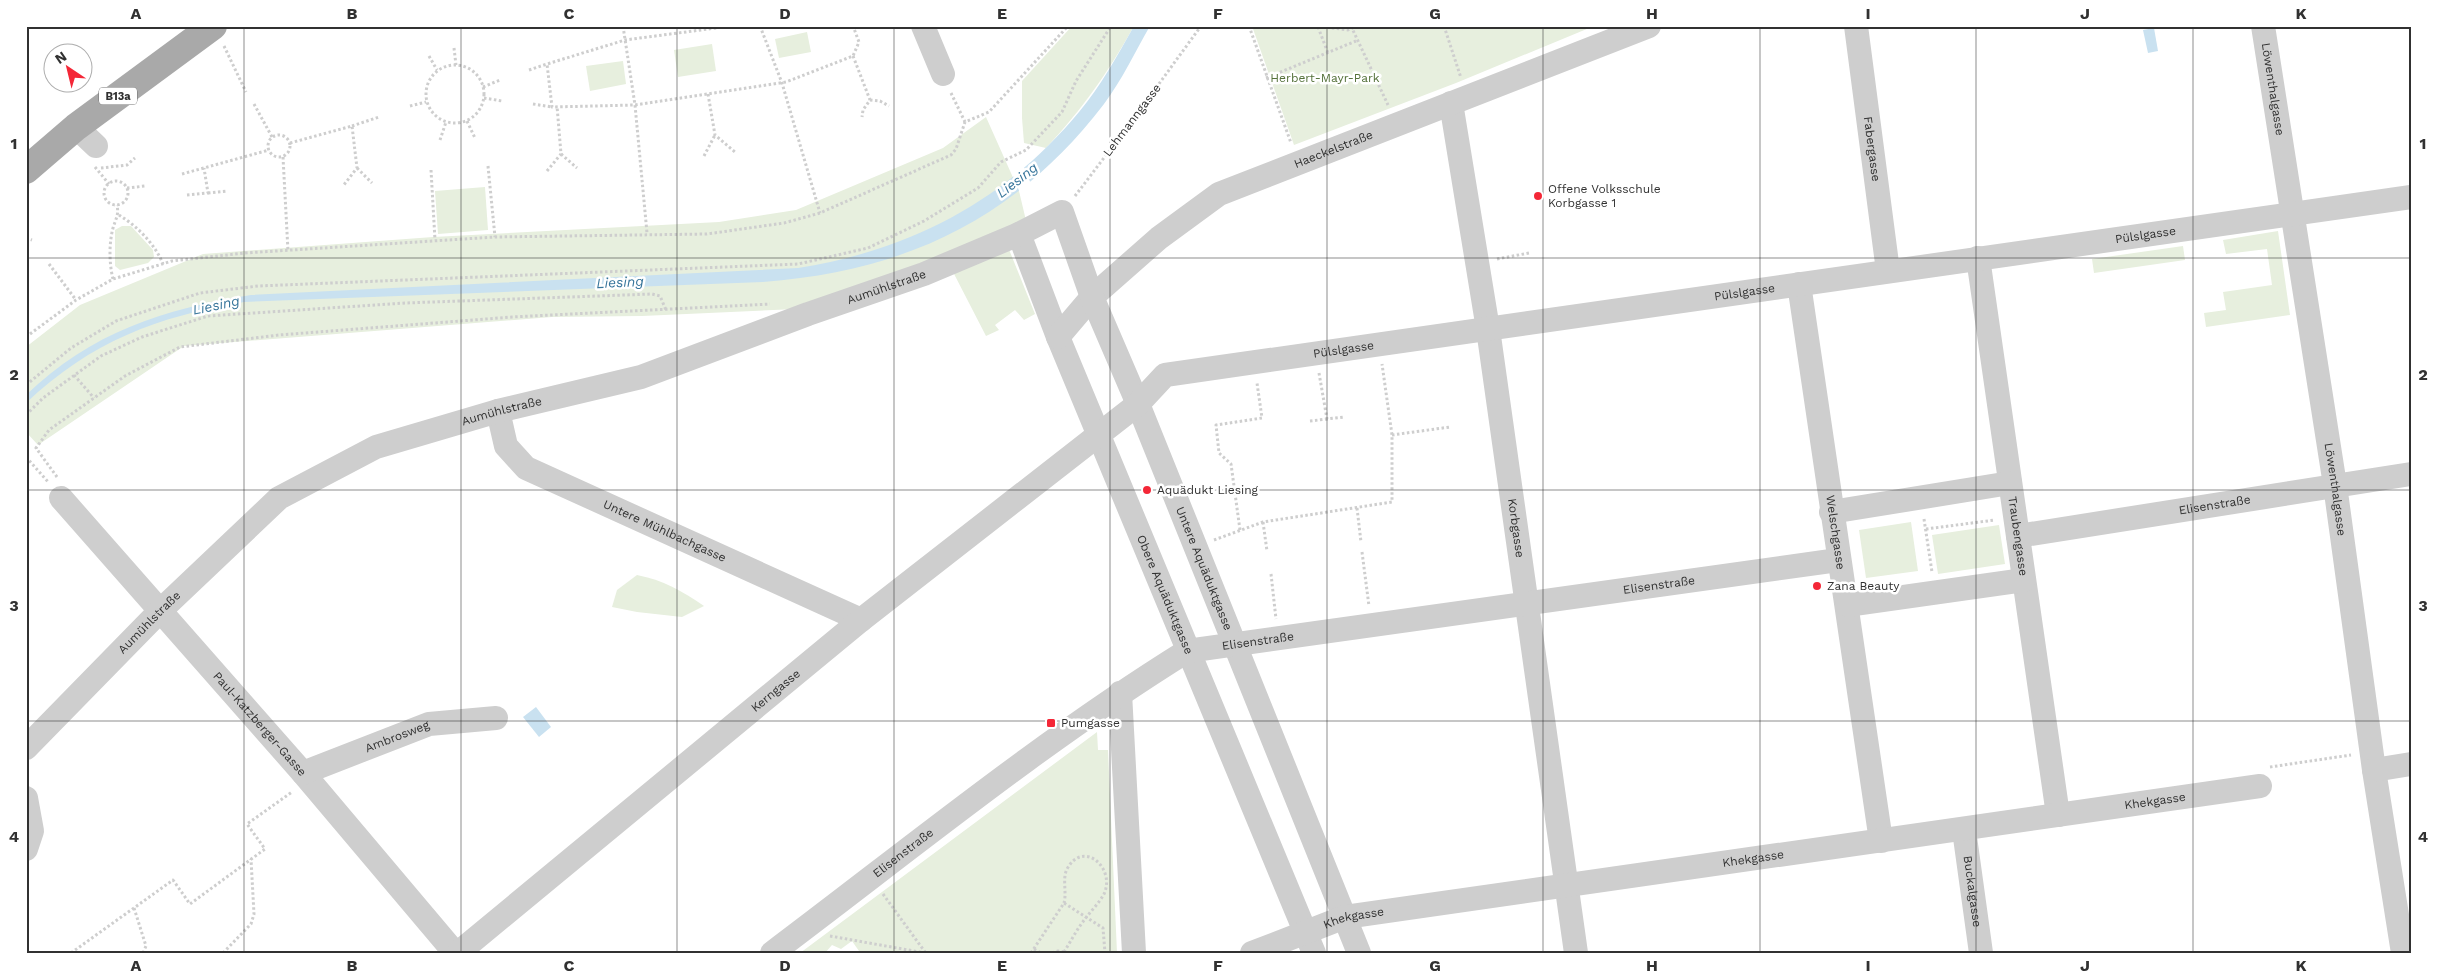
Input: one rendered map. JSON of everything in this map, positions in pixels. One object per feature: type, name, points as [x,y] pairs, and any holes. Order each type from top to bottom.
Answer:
[{"type":"main road","name":"B13a","points":[[26,170],[76,127],[218,35]]},
{"type":"street","points":[[923,26],[943,74]]},
{"type":"street","name":"Haeckelstraße","points":[[1058,337],[1092,297],[1158,238],[1219,194],[1649,26]]},
{"type":"street","name":"Fabergasse","points":[[1856,26],[1888,272]]},
{"type":"street","name":"Löwenthalgasse","points":[[2263,26],[2335,485],[2374,770],[2403,953]]},
{"type":"street","name":"Korbgasse","points":[[1459,100],[1525,604],[1576,953]]},
{"type":"street","points":[[76,127],[96,157]]},
{"type":"street","name":"Pülslgasse","points":[[1098,434],[1138,404],[1165,375],[2411,197]]},
{"type":"street","name":"Aumühlstraße","points":[[26,748],[161,610],[279,498],[376,447],[498,411],[641,377],[808,314],[924,274],[1019,234],[1062,212]]},
{"type":"street","name":"Untere Aquäduktgasse","points":[[1062,212],[1092,297],[1138,404],[1359,953]]},
{"type":"street","name":"Obere Aquäduktgasse","points":[[1019,234],[1058,337],[1309,942]]},
{"type":"street","name":"Traubengasse","points":[[1978,258],[2058,815]]},
{"type":"street","name":"Welschgasse","points":[[1799,284],[1838,560],[1847,606],[1881,841]]},
{"type":"street","name":"Untere Mühlbachgasse","points":[[498,411],[506,446],[526,468],[861,620]]},
{"type":"street","name":"Kerngasse","points":[[456,953],[861,620],[1098,434]]},
{"type":"street","name":"Elisenstraße","points":[[2017,526],[2411,474]]},
{"type":"street","points":[[1832,512],[2010,483]]},
{"type":"street","name":"Paul-Katzberger-Gasse","points":[[66,502],[306,777],[456,953]]},
{"type":"street","name":"Elisenstraße","points":[[772,953],[1120,693],[1187,651],[1234,646],[1838,560]]},
{"type":"street","points":[[1847,606],[2024,580]]},
{"type":"street","points":[[1120,693],[1134,953]]},
{"type":"street","name":"Ambrosweg","points":[[306,777],[429,724],[496,718]]},
{"type":"street","points":[[2374,770],[2411,764]]},
{"type":"street","name":"Khekgasse","points":[[1252,953],[1309,942],[1345,917],[1566,884],[1964,830],[2260,786]]},
{"type":"street","points":[[26,798],[32,831],[26,849]]},
{"type":"street","name":"Buckalgasse","points":[[1964,830],[1981,953]]},
{"type":"path","points":[[623,26],[635,105],[647,233]]},
{"type":"path","points":[[529,70],[626,40],[731,26]]},
{"type":"path","points":[[760,26],[782,83],[820,213]]},
{"type":"path","points":[[853,26],[859,32],[859,42],[853,56],[870,100]]},
{"type":"path","points":[[965,122],[989,112],[1068,26]]},
{"type":"path","points":[[26,385],[71,348],[116,321],[200,293],[258,286],[798,264],[868,248],[924,221],[978,188],[1001,162],[1026,150],[1062,112],[1076,81],[1111,26]]},
{"type":"path","name":"Lehmanngasse","points":[[1062,212],[1132,121],[1201,26]]},
{"type":"path","points":[[1249,26],[1266,78],[1298,163]]},
{"type":"path","points":[[1328,53],[1317,27],[1357,26]]},
{"type":"path","points":[[1351,27],[1356,41],[1375,75],[1396,125]]},
{"type":"path","points":[[1446,27],[1459,100]]},
{"type":"path","points":[[218,35],[246,92]]},
{"type":"path","points":[[1266,78],[1356,41]]},
{"type":"path","points":[[454,48],[456,65]]},
{"type":"path","points":[[1035,55],[1038,59]]},
{"type":"path","points":[[429,56],[437,70]]},
{"type":"path","points":[[533,104],[555,106],[635,105],[782,83],[853,56]]},
{"type":"path","points":[[547,64],[561,154],[577,168]]},
{"type":"path","points":[[456,65],[474,72],[483,87],[484,98],[475,116],[467,121],[452,124],[437,118],[426,102],[427,84],[437,70],[456,65]]},
{"type":"path","points":[[27,335],[76,300],[113,279],[163,264],[245,253],[435,240],[647,233],[707,234],[784,223],[820,213],[945,160],[956,149],[965,122],[954,102],[943,74]]},
{"type":"path","points":[[483,87],[500,80]]},
{"type":"path","points":[[704,156],[715,136],[708,94]]},
{"type":"path","points":[[484,98],[502,101]]},
{"type":"path","points":[[870,100],[880,101],[889,106]]},
{"type":"path","points":[[862,117],[863,110],[870,100]]},
{"type":"path","points":[[410,106],[426,102]]},
{"type":"path","points":[[254,104],[272,137]]},
{"type":"path","points":[[290,143],[379,117]]},
{"type":"path","points":[[467,121],[475,138]]},
{"type":"path","points":[[440,140],[446,122]]},
{"type":"path","points":[[352,126],[357,168],[372,183]]},
{"type":"path","points":[[283,157],[273,155],[269,150],[268,143],[272,137],[283,135],[290,143],[290,150],[283,157],[288,251]]},
{"type":"path","points":[[715,136],[735,152]]},
{"type":"path","points":[[182,174],[269,150]]},
{"type":"path","points":[[547,171],[561,154]]},
{"type":"path","points":[[96,157],[127,166],[135,158]]},
{"type":"path","points":[[488,166],[495,237]]},
{"type":"path","points":[[204,168],[208,193]]},
{"type":"path","points":[[343,186],[357,168]]},
{"type":"path","points":[[431,170],[435,240]]},
{"type":"path","points":[[117,205],[106,199],[106,187],[116,181],[127,188],[145,186]]},
{"type":"path","points":[[117,205],[126,199],[127,188]]},
{"type":"path","points":[[188,195],[228,191]]},
{"type":"path","points":[[113,279],[109,264],[113,228],[119,215],[117,205]]},
{"type":"path","points":[[119,215],[132,224],[159,254],[163,264]]},
{"type":"path","points":[[26,238],[32,240]]},
{"type":"path","points":[[1492,259],[1529,253]]},
{"type":"path","points":[[49,264],[76,300]]},
{"type":"path","points":[[26,416],[43,398],[101,356],[142,338],[208,316],[395,304],[652,294],[660,296],[666,310]]},
{"type":"path","points":[[26,457],[66,502],[72,496],[36,448],[49,430],[125,376],[180,347],[279,335],[512,317],[777,303]]},
{"type":"path","points":[[1195,547],[1263,522],[1392,502],[1392,435],[1379,344]]},
{"type":"path","points":[[1316,353],[1327,419]]},
{"type":"path","points":[[1240,530],[1231,464],[1219,453],[1216,426],[1262,418],[1253,362]]},
{"type":"path","points":[[74,375],[94,398]]},
{"type":"path","points":[[1310,422],[1344,416]]},
{"type":"path","points":[[1392,435],[1450,427]]},
{"type":"path","points":[[1921,498],[1935,592]]},
{"type":"path","points":[[1356,508],[1361,542]]},
{"type":"path","points":[[1263,522],[1267,551]]},
{"type":"path","points":[[1926,530],[2017,526]]},
{"type":"path","points":[[1362,552],[1371,626]]},
{"type":"path","points":[[1271,574],[1278,639]]},
{"type":"path","points":[[2260,786],[2260,769],[2355,755],[2374,770]]},
{"type":"path","points":[[71,953],[173,880],[190,904],[265,849],[247,824],[306,777]]},
{"type":"path","points":[[1031,953],[1064,903],[1066,872],[1072,860],[1084,856],[1096,859],[1104,869],[1106,881],[1104,894],[1086,917],[1065,952],[1052,953]]},
{"type":"path","points":[[223,953],[251,924],[254,914],[251,859]]},
{"type":"path","points":[[881,891],[925,953]]},
{"type":"path","points":[[1064,903],[1103,928],[1105,953]]},
{"type":"path","points":[[134,908],[146,946],[143,953]]},
{"type":"path","points":[[825,935],[925,953]]},
{"type":"path","points":[[1034,949],[1041,953]]},
{"type":"green space","points":[[1072,26],[1134,26],[1094,90],[1072,119],[1046,148],[1024,143],[1022,81]]},
{"type":"green space","name":"Herbert-Mayr-Park","points":[[1252,26],[1594,26],[1456,83],[1294,145]]},
{"type":"green space","points":[[807,32],[811,52],[779,58],[775,39]]},
{"type":"green space","points":[[712,44],[716,71],[678,77],[674,50]]},
{"type":"green space","points":[[623,61],[626,84],[590,91],[586,66]]},
{"type":"green space","points":[[986,117],[1019,191],[1028,229],[796,309],[642,316],[552,317],[184,346],[38,445],[26,432],[26,347],[80,305],[203,254],[433,237],[719,222],[796,210],[943,148]]},
{"type":"green space","points":[[485,187],[488,230],[438,234],[435,191]]},
{"type":"green space","points":[[122,226],[131,226],[153,250],[154,257],[148,263],[120,270],[115,266],[115,230]]},
{"type":"green space","points":[[2278,231],[2290,315],[2206,327],[2204,313],[2226,310],[2223,292],[2272,285],[2267,249],[2226,254],[2223,240]]},
{"type":"green space","points":[[2183,246],[2185,260],[2094,273],[2092,259]]},
{"type":"green space","points":[[1008,247],[1035,314],[1024,320],[1015,310],[995,325],[999,330],[986,336],[952,270]]},
{"type":"green space","points":[[1911,522],[1918,571],[1866,578],[1859,530]]},
{"type":"green space","points":[[1999,525],[2005,564],[1938,574],[1932,535]]},
{"type":"green space","points":[[637,575],[672,587],[704,606],[682,617],[612,607],[617,590]]},
{"type":"green space","points":[[1097,732],[1098,750],[1108,750],[1117,953],[874,953],[859,951],[852,941],[841,949],[832,945],[825,953],[800,953]]},
{"type":"water","name":"Liesing","points":[[1134,26],[1150,26],[1111,95],[1070,144],[1034,179],[995,208],[954,232],[911,251],[864,266],[815,276],[763,282],[244,302],[182,315],[127,335],[76,363],[51,381],[26,403],[26,395],[51,373],[103,339],[159,316],[251,295],[798,268],[839,260],[879,249],[953,217],[987,196],[1020,171],[1050,144],[1087,102]]},
{"type":"water","points":[[2154,28],[2158,51],[2148,53],[2143,30]]},
{"type":"water","points":[[536,707],[551,727],[539,737],[523,717]]},
{"type":"pier","points":[[1023,165],[1031,184],[1020,193],[1012,173]]},
{"type":"place","name":"Offene Volksschule Korbgasse 1","points":[[1538,196]]},
{"type":"place","name":"Aquädukt Liesing","points":[[1147,490]]},
{"type":"place","name":"Zana Beauty","points":[[1817,586]]},
{"type":"place","name":"Pumgasse","points":[[1051,723]]}]
